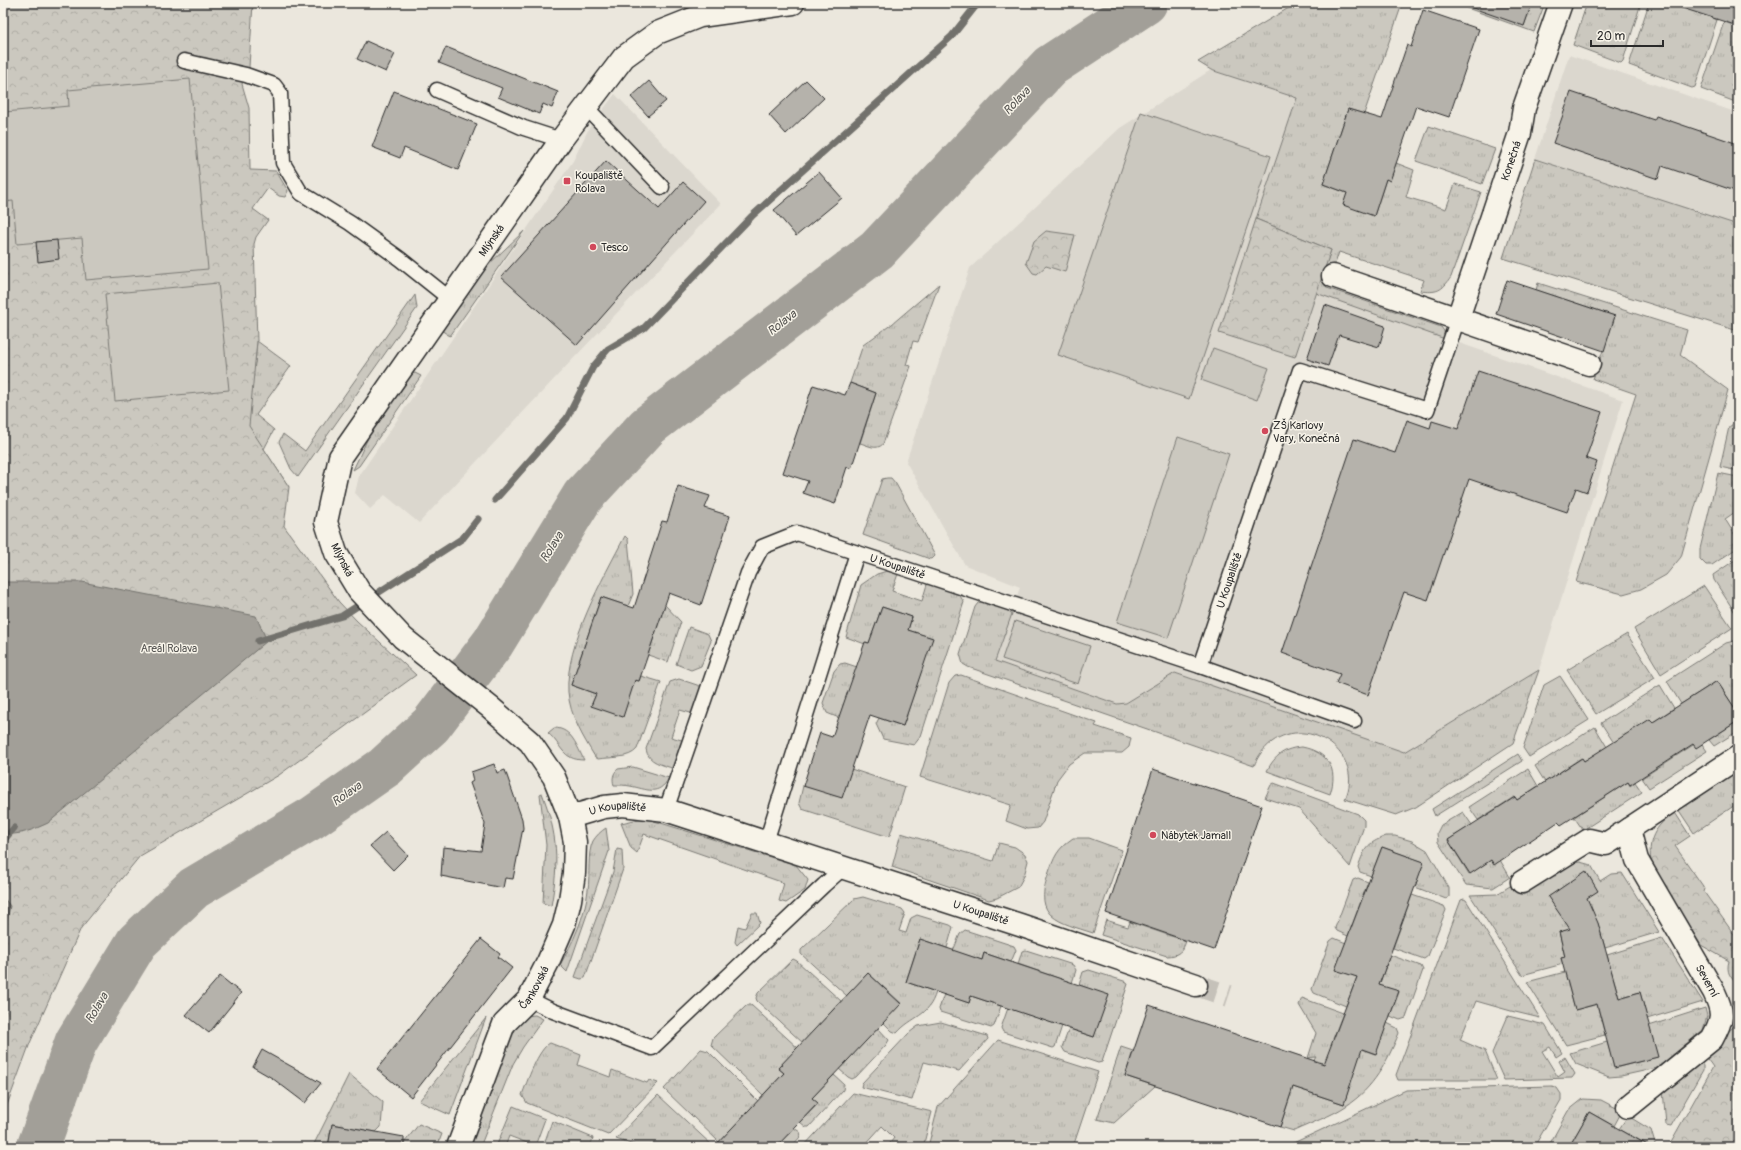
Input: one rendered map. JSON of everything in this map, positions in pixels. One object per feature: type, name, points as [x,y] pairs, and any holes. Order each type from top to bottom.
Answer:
[{"type":"street","name":"Mlýnská","points":[[491,708],[423,655],[374,608],[359,590],[336,553],[326,522],[340,457],[561,140],[624,57],[657,33],[700,16],[793,3]]},
{"type":"street","name":"Konečná","points":[[1458,318],[1520,133],[1524,108],[1561,3]]},
{"type":"street","points":[[1333,276],[1589,364]]},
{"type":"street","name":"Čankovská","points":[[458,1147],[504,1024],[528,999],[553,951],[564,925],[570,900],[575,842],[570,817],[554,777],[530,742],[491,708]]},
{"type":"street","points":[[1522,882],[1589,840],[1606,844],[1738,757]]},
{"type":"street","name":"U Koupaliště","points":[[570,817],[604,807],[623,805],[666,810],[1020,924],[1196,985]]},
{"type":"street","name":"Severní","points":[[1628,1107],[1712,1039],[1720,1025],[1722,1010],[1714,992],[1637,860],[1629,829]]},
{"type":"lane","points":[[184,61],[246,75],[274,85],[280,93],[283,163],[301,193],[350,223],[400,259],[450,299]]},
{"type":"lane","points":[[437,90],[524,128],[561,140]]},
{"type":"lane","points":[[586,107],[662,187]]},
{"type":"lane","name":"U Koupaliště","points":[[666,810],[748,573],[762,547],[797,533],[1200,666],[1300,370],[1426,410],[1458,318]]},
{"type":"lane","name":"U Koupaliště","points":[[766,842],[857,553]]},
{"type":"lane","points":[[1200,666],[1354,721]]},
{"type":"lane","points":[[528,999],[553,1011],[652,1048],[843,868]]},
{"type":"shaded area","points":[[1569,55],[1738,113],[1738,225],[1535,159]]},
{"type":"shaded area","name":"ZŠ Karlovy Vary, Konečná","points":[[1211,70],[1297,98],[1256,219],[1331,250],[1316,293],[1623,400],[1539,670],[1404,752],[1175,673],[1126,703],[1117,704],[995,661],[1020,587],[965,565],[906,462],[970,268],[1120,128]]},
{"type":"shaded area","points":[[615,94],[721,204],[419,523],[385,495],[370,509],[355,493],[359,476],[573,161],[589,128]]},
{"type":"shaded area","points":[[3,582],[82,582],[256,616],[267,641],[48,823],[32,830],[20,833],[3,833]]},
{"type":"shaded area","points":[[3,897],[10,906],[3,937]]},
{"type":"green space","name":"Areál Rolava","points":[[3,3],[253,3],[249,67],[242,84],[249,108],[250,170],[276,171],[288,191],[285,197],[279,196],[268,188],[253,209],[268,220],[256,237],[254,244],[257,341],[249,426],[289,487],[284,526],[339,602],[357,621],[416,675],[279,775],[140,856],[81,928],[30,1043],[3,1116]]},
{"type":"green space","points":[[1297,3],[1400,3],[1401,7],[1364,114],[1348,109],[1323,184],[1347,193],[1374,216],[1386,179],[1390,180],[1396,163],[1414,170],[1406,197],[1446,209],[1455,184],[1481,192],[1451,277],[1442,288],[1431,292],[1420,291],[1424,280],[1339,252],[1327,288],[1441,327],[1444,331],[1445,339],[1316,293],[1331,250],[1256,219],[1297,98],[1211,70],[1198,62]]},
{"type":"green space","points":[[1453,3],[1488,3],[1524,26],[1532,3],[1545,3],[1534,32]]},
{"type":"green space","points":[[1587,3],[1641,3],[1623,61],[1621,63],[1573,45]]},
{"type":"green space","points":[[1649,3],[1682,3],[1712,13],[1711,17],[1717,20],[1695,87],[1692,88],[1629,65]]},
{"type":"green space","points":[[1724,22],[1738,26],[1738,103],[1701,89]]},
{"type":"green space","points":[[190,79],[208,269],[86,280],[82,238],[17,244],[13,201],[3,202],[3,107],[5,112],[69,106],[68,90]]},
{"type":"green space","points":[[1141,112],[1271,156],[1189,399],[1058,355]]},
{"type":"green space","points":[[1429,126],[1495,149],[1482,184],[1416,161]]},
{"type":"green space","points":[[1535,159],[1738,225],[1738,331],[1503,258]]},
{"type":"green space","points":[[1256,219],[1331,250],[1295,357],[1219,333]]},
{"type":"green space","points":[[524,231],[450,336],[441,330],[485,268]]},
{"type":"green space","points":[[1046,231],[1075,235],[1065,272],[1046,266],[1037,274],[1033,273],[1026,263],[1034,241]]},
{"type":"green space","points":[[218,283],[229,390],[115,401],[105,294]]},
{"type":"green space","points":[[1538,283],[1687,330],[1680,355],[1728,390],[1681,557],[1666,575],[1641,589],[1623,594],[1576,582],[1636,394],[1593,379],[1615,316],[1536,290]]},
{"type":"green space","points":[[939,284],[918,342],[913,341],[906,365],[911,366],[883,444],[875,447],[860,443],[876,393],[850,383],[863,345],[892,324]]},
{"type":"green space","points":[[415,295],[417,308],[298,477],[291,469],[279,442],[283,434],[305,451]]},
{"type":"green space","points":[[257,341],[291,366],[256,415],[274,430],[264,449],[289,487],[196,468],[255,363]]},
{"type":"green space","points":[[1213,348],[1269,368],[1257,400],[1201,380]]},
{"type":"green space","points":[[415,373],[421,376],[359,466],[353,470],[373,427],[408,375]]},
{"type":"green space","points":[[1733,424],[1738,425],[1738,471],[1720,467],[1729,427]]},
{"type":"green space","points":[[1178,437],[1229,454],[1168,638],[1117,622]]},
{"type":"green space","points":[[1718,473],[1738,477],[1738,510],[1725,519],[1738,540],[1734,543],[1737,548],[1712,565],[1706,565],[1700,559],[1700,549]]},
{"type":"green space","points":[[891,478],[896,484],[935,556],[933,558],[930,559],[863,535],[882,479]]},
{"type":"green space","points":[[625,536],[628,539],[633,594],[628,606],[601,597],[571,685],[596,694],[591,706],[635,680],[639,681],[641,676],[661,682],[637,749],[634,752],[624,756],[598,759],[595,757],[574,718],[569,701],[569,674],[579,633],[587,612],[606,571]]},
{"type":"green space","points":[[1738,558],[1738,617],[1714,580],[1713,575]]},
{"type":"green space","points":[[894,569],[899,571],[892,591],[922,601],[928,581],[956,590],[964,602],[921,736],[914,745],[883,739],[876,724],[879,718],[903,726],[932,638],[908,630],[912,617],[882,607],[869,643],[866,642],[865,644],[846,637],[861,585],[877,574]]},
{"type":"green space","points":[[1704,586],[1732,628],[1661,674],[1634,629]]},
{"type":"green space","points":[[982,601],[1013,611],[995,661],[1117,704],[1126,703],[1175,673],[1404,752],[1539,670],[1513,743],[1416,807],[1396,815],[1345,799],[1349,783],[1348,768],[1341,754],[1330,744],[1317,736],[1302,733],[1287,735],[1272,742],[1259,756],[1254,766],[968,667],[963,664],[960,654],[975,607]]},
{"type":"green space","points":[[665,605],[681,622],[668,662],[648,655]]},
{"type":"green space","points":[[1015,621],[1090,646],[1078,684],[1002,659]]},
{"type":"green space","points":[[689,627],[708,634],[711,641],[701,666],[691,670],[676,664]]},
{"type":"green space","points":[[1627,634],[1655,678],[1596,714],[1567,670]]},
{"type":"green space","points":[[1738,640],[1738,713],[1717,681],[1681,704],[1667,681],[1726,643]]},
{"type":"green space","points":[[845,663],[857,667],[839,718],[827,713],[823,703],[834,671],[840,664]]},
{"type":"green space","points":[[961,675],[1097,723],[1095,726],[1131,738],[1129,747],[1122,753],[1085,753],[1069,764],[1057,780],[1043,822],[1038,828],[1027,829],[1006,821],[1011,805],[920,777],[949,683],[955,676]]},
{"type":"green space","points":[[1560,676],[1589,720],[1529,757],[1523,748],[1544,685]]},
{"type":"green space","points":[[679,679],[703,687],[694,714],[680,710],[671,737],[685,741],[674,769],[653,760],[647,754],[646,749],[670,682]]},
{"type":"green space","points":[[1660,685],[1674,708],[1653,722],[1614,743],[1601,723]]},
{"type":"green space","points":[[1738,721],[1738,731],[1714,746],[1709,740]]},
{"type":"green space","points":[[1595,727],[1607,747],[1584,761],[1581,758],[1545,782],[1535,766]]},
{"type":"green space","points":[[554,728],[565,731],[570,735],[584,760],[571,757],[563,751],[548,733]]},
{"type":"green space","points":[[1702,744],[1707,751],[1649,788],[1642,778],[1693,745]]},
{"type":"green space","points":[[1302,747],[1311,749],[1318,753],[1329,763],[1333,776],[1330,794],[1267,771],[1273,761],[1281,753],[1290,749]]},
{"type":"green space","points":[[1518,754],[1522,761],[1435,816],[1432,809]]},
{"type":"green space","points":[[633,767],[669,778],[661,788],[656,790],[614,785],[613,776],[618,769]]},
{"type":"green space","points":[[851,769],[905,787],[890,835],[886,836],[802,809],[799,803],[803,786]]},
{"type":"green space","points":[[1528,769],[1538,786],[1517,800],[1514,797],[1478,820],[1469,807]]},
{"type":"green space","points":[[1733,774],[1738,781],[1738,803],[1694,833],[1678,809]]},
{"type":"green space","points":[[1628,782],[1630,786],[1635,782],[1642,792],[1583,830],[1574,817]]},
{"type":"green space","points":[[1274,783],[1358,814],[1364,820],[1364,826],[1350,867],[1299,809],[1265,798],[1271,785]]},
{"type":"green space","points":[[542,793],[551,822],[556,849],[554,890],[551,906],[543,903],[546,845],[540,794]]},
{"type":"green space","points":[[1674,811],[1690,836],[1675,846],[1705,889],[1704,892],[1738,940],[1738,985],[1729,974],[1729,961],[1701,945],[1652,866],[1650,857],[1651,841],[1657,829]]},
{"type":"green space","points":[[1463,812],[1472,825],[1448,840],[1469,874],[1491,860],[1500,860],[1510,877],[1493,888],[1466,885],[1438,842],[1437,833],[1441,825]]},
{"type":"green space","points":[[639,819],[651,820],[796,865],[808,880],[805,890],[786,903],[779,901],[784,883],[644,834],[637,853],[631,848],[621,823]]},
{"type":"green space","points":[[606,828],[609,851],[567,972],[560,965],[574,938],[584,910],[589,884],[589,858],[591,846],[600,832]]},
{"type":"green space","points":[[901,833],[993,861],[999,843],[1015,847],[1025,854],[1028,861],[1024,876],[1018,887],[997,898],[989,900],[892,867]]},
{"type":"green space","points":[[1386,836],[1395,836],[1412,841],[1427,850],[1449,888],[1449,897],[1446,899],[1415,887],[1423,862],[1382,847],[1371,876],[1360,872],[1358,867],[1367,847]]},
{"type":"green space","points":[[1073,838],[1089,838],[1122,850],[1093,933],[1060,921],[1052,916],[1044,901],[1044,889],[1054,858],[1063,846]]},
{"type":"green space","points":[[617,849],[622,850],[623,869],[585,978],[581,979],[575,977],[613,872]]},
{"type":"green space","points":[[1580,862],[1591,865],[1600,881],[1611,874],[1622,873],[1659,932],[1605,948],[1598,923],[1559,932],[1565,957],[1561,958],[1563,964],[1522,975],[1470,895],[1497,894],[1515,883],[1523,895],[1574,863]]},
{"type":"green space","points":[[1358,878],[1368,882],[1348,936],[1337,931],[1335,928],[1353,880]]},
{"type":"green space","points":[[1412,895],[1444,906],[1446,910],[1428,956],[1424,959],[1393,948]]},
{"type":"green space","points":[[863,897],[902,909],[905,913],[899,931],[906,933],[911,918],[917,915],[953,927],[947,948],[920,939],[906,982],[936,992],[929,1007],[897,1033],[892,1031],[883,1022],[901,1003],[868,973],[847,996],[801,954],[801,950],[854,899]]},
{"type":"green space","points":[[1464,899],[1540,1018],[1476,1001],[1460,1040],[1485,1051],[1497,1080],[1398,1080],[1396,1075],[1461,900]]},
{"type":"green space","points":[[752,913],[757,913],[760,923],[737,945],[735,942],[738,926],[745,928]]},
{"type":"green space","points":[[1106,920],[1128,927],[1130,922],[1186,941],[1180,952],[1167,956],[1101,935]]},
{"type":"green space","points":[[965,930],[1014,946],[1016,950],[1011,962],[984,953],[982,960],[953,951],[960,934]]},
{"type":"green space","points":[[1334,938],[1346,943],[1336,969],[1357,977],[1346,1006],[1314,993],[1312,989],[1330,941]]},
{"type":"green space","points":[[1662,938],[1703,1002],[1647,1019],[1640,992],[1619,998],[1607,955]]},
{"type":"green space","points":[[1026,950],[1073,965],[1076,970],[1072,983],[1018,964],[1022,951]]},
{"type":"green space","points":[[1390,955],[1421,966],[1423,970],[1406,1018],[1400,1020],[1390,1016],[1399,992],[1379,985]]},
{"type":"green space","points":[[793,959],[841,1001],[803,1043],[757,1001],[756,998],[758,993]]},
{"type":"green space","points":[[1089,970],[1127,982],[1128,984],[1102,1062],[1098,1063],[1065,1052],[1062,1047],[1069,1029],[1094,1037],[1079,985],[1083,972]]},
{"type":"green space","points":[[1565,972],[1575,1010],[1597,1004],[1605,1035],[1566,1045],[1527,982]]},
{"type":"green space","points":[[944,994],[969,1003],[971,996],[1001,1006],[994,1026],[991,1028],[940,1012],[939,1009]]},
{"type":"green space","points":[[1302,998],[1343,1013],[1333,1039],[1375,1054],[1387,1023],[1397,1028],[1399,1033],[1390,1054],[1378,1074],[1372,1083],[1356,1099],[1340,1110],[1294,1131],[1280,1127],[1293,1087],[1344,1104],[1353,1073],[1314,1060],[1316,1057],[1308,1058],[1316,1033],[1299,1005]]},
{"type":"green space","points":[[747,1005],[751,1005],[798,1048],[778,1068],[784,1073],[763,1095],[711,1045],[713,1038]]},
{"type":"green space","points":[[1008,1008],[1062,1026],[1055,1047],[1053,1048],[1003,1032],[1001,1028]]},
{"type":"green space","points":[[1705,1008],[1707,1016],[1703,1030],[1657,1068],[1621,1076],[1609,1077],[1576,1064],[1570,1053],[1607,1042],[1615,1068],[1657,1057],[1649,1026]]},
{"type":"green space","points":[[535,1015],[543,1019],[513,1064],[480,1147],[468,1147],[512,1034],[526,1016]]},
{"type":"green space","points":[[1508,1016],[1545,1025],[1562,1053],[1556,1057],[1550,1047],[1542,1051],[1558,1077],[1565,1072],[1559,1061],[1565,1057],[1575,1074],[1572,1078],[1504,1080],[1492,1053]]},
{"type":"green space","points":[[486,1018],[450,1115],[419,1101]]},
{"type":"green space","points":[[941,1022],[987,1036],[988,1039],[959,1071],[924,1062],[912,1100],[861,1087],[862,1083],[909,1033],[918,1026]]},
{"type":"green space","points":[[1738,1022],[1738,1147],[1668,1147],[1713,1067],[1705,1056]]},
{"type":"green space","points":[[878,1028],[889,1040],[886,1045],[856,1077],[852,1079],[848,1077],[839,1069]]},
{"type":"green space","points":[[998,1040],[1098,1072],[1073,1147],[928,1147],[938,1107]]},
{"type":"green space","points":[[550,1043],[581,1055],[578,1065],[610,1077],[612,1070],[647,1083],[649,1080],[658,1083],[608,1135],[527,1103],[522,1095],[533,1066],[541,1052]]},
{"type":"green space","points":[[1121,1047],[1133,1051],[1125,1076],[1155,1086],[1114,1123],[1097,1119]]},
{"type":"green space","points":[[701,1049],[708,1051],[758,1101],[719,1142],[664,1089]]},
{"type":"green space","points":[[1700,1059],[1703,1070],[1671,1126],[1666,1125],[1663,1090]]},
{"type":"green space","points":[[349,1074],[383,1102],[381,1127],[376,1132],[332,1124],[328,1146],[330,1147],[320,1147],[314,1144]]},
{"type":"green space","points":[[834,1075],[844,1084],[843,1090],[809,1127],[806,1127],[800,1122],[818,1104],[812,1098]]},
{"type":"green space","points":[[1552,1086],[1557,1088],[1561,1094],[1561,1100],[1534,1147],[1285,1147],[1406,1090]]},
{"type":"green space","points":[[853,1093],[932,1112],[923,1147],[887,1147],[894,1138],[882,1126],[863,1147],[803,1147]]},
{"type":"green space","points":[[658,1095],[714,1147],[640,1147],[616,1139]]},
{"type":"green space","points":[[1583,1099],[1601,1100],[1622,1111],[1614,1126],[1589,1112],[1569,1147],[1548,1147],[1568,1111]]},
{"type":"green space","points":[[513,1106],[545,1119],[535,1146],[509,1136],[505,1147],[496,1147]]},
{"type":"green space","points":[[1628,1116],[1651,1130],[1655,1144],[1654,1147],[1641,1147],[1643,1142],[1619,1129]]},
{"type":"green space","points":[[552,1121],[593,1138],[590,1147],[543,1147]]},
{"type":"green space","points":[[419,1124],[442,1134],[437,1147],[401,1147]]},
{"type":"green space","points":[[794,1128],[800,1132],[801,1136],[791,1147],[776,1147]]},
{"type":"building","points":[[1468,3],[1532,3],[1524,26],[1467,6]]},
{"type":"building","points":[[1679,3],[1738,3],[1738,26],[1679,7]]},
{"type":"building","points":[[1423,10],[1479,29],[1449,117],[1416,106],[1390,181],[1386,179],[1374,216],[1343,205],[1347,193],[1323,184],[1348,109],[1382,119],[1407,45],[1411,47]]},
{"type":"building","points":[[366,41],[395,54],[386,72],[357,59]]},
{"type":"building","points":[[446,47],[558,92],[552,108],[543,104],[539,114],[498,97],[502,88],[439,63]]},
{"type":"building","points":[[806,80],[824,98],[786,134],[769,115]]},
{"type":"building","points":[[649,81],[666,101],[648,116],[631,97]]},
{"type":"building","points":[[394,91],[477,124],[458,170],[404,148],[400,158],[372,147]]},
{"type":"building","points":[[1571,92],[1654,120],[1656,116],[1738,144],[1738,192],[1662,166],[1658,179],[1553,143]]},
{"type":"building","points":[[606,161],[659,209],[683,182],[704,201],[577,345],[501,277]]},
{"type":"building","points":[[819,172],[842,198],[796,236],[774,210]]},
{"type":"building","points":[[57,240],[59,259],[38,262],[36,242]]},
{"type":"building","points":[[1507,280],[1615,316],[1604,351],[1496,314]]},
{"type":"building","points":[[1325,305],[1385,326],[1379,347],[1339,335],[1328,366],[1307,359]]},
{"type":"building","points":[[1478,371],[1602,412],[1586,458],[1597,462],[1587,492],[1576,488],[1567,512],[1469,479],[1428,600],[1404,592],[1368,695],[1336,683],[1340,674],[1282,653],[1354,439],[1395,453],[1407,420],[1430,428],[1432,421],[1458,429]]},
{"type":"building","points":[[850,383],[876,393],[851,469],[847,467],[835,504],[803,493],[808,481],[783,473],[813,385],[845,395]]},
{"type":"building","points":[[678,486],[710,496],[705,508],[730,516],[701,605],[669,593],[639,681],[635,680],[623,717],[591,706],[596,694],[571,685],[601,597],[634,608],[662,521],[667,522]]},
{"type":"building","points":[[882,607],[912,617],[908,630],[933,638],[903,726],[870,715],[842,798],[803,786],[820,733],[832,737],[865,642],[869,643]]},
{"type":"building","points":[[1717,681],[1738,713],[1738,721],[1696,748],[1693,744],[1630,785],[1628,782],[1561,825],[1558,822],[1494,865],[1491,860],[1470,874],[1448,840],[1515,797],[1517,800],[1582,758],[1584,761],[1650,719],[1653,722]]},
{"type":"building","points":[[494,764],[497,773],[505,770],[522,819],[523,828],[513,879],[505,878],[503,888],[441,876],[443,847],[481,851],[485,824],[470,783],[473,781],[471,772]]},
{"type":"building","points":[[1153,769],[1262,806],[1214,950],[1106,913]]},
{"type":"building","points":[[386,832],[408,855],[393,870],[370,846]]},
{"type":"building","points":[[1382,847],[1424,862],[1379,985],[1399,991],[1376,1054],[1362,1049],[1344,1104],[1293,1087],[1280,1127],[1125,1076],[1149,1005],[1324,1064],[1357,977],[1335,970]]},
{"type":"building","points":[[1586,871],[1598,891],[1587,898],[1598,923],[1619,998],[1640,992],[1658,1057],[1614,1068],[1597,1004],[1575,1010],[1561,958],[1565,957],[1559,932],[1570,929],[1548,897]]},
{"type":"building","points":[[481,939],[500,954],[498,957],[512,968],[411,1097],[377,1069]]},
{"type":"building","points":[[920,939],[982,960],[984,953],[1109,995],[1094,1037],[971,996],[969,1003],[906,982]]},
{"type":"building","points":[[868,973],[901,1004],[812,1098],[818,1103],[776,1147],[714,1147],[784,1073],[778,1068]]},
{"type":"building","points":[[220,976],[241,993],[209,1033],[186,1015]]},
{"type":"building","points":[[262,1050],[321,1083],[305,1103],[272,1078],[253,1067]]},
{"type":"building","points":[[1589,1112],[1619,1129],[1651,1147],[1569,1147]]},
{"type":"building","points":[[332,1124],[404,1137],[404,1147],[328,1147]]},
{"type":"waterway","points":[[495,500],[567,418],[593,367],[608,349],[644,328],[752,216],[952,36],[978,3]]},
{"type":"waterway","name":"Rolava","points":[[38,1147],[76,1042],[137,942],[194,888],[312,818],[385,767],[431,725],[493,643],[583,496],[648,426],[877,250],[1050,66],[1146,3]]},
{"type":"waterway","points":[[258,641],[342,616],[463,538],[478,519]]},
{"type":"waterway","points":[[3,841],[14,828]]},
{"type":"tunnel","points":[[1196,985],[1229,996]]},
{"type":"place","name":"Koupaliště Rolava","points":[[567,181]]},
{"type":"place","name":"Tesco","points":[[593,247]]},
{"type":"place","name":"ZŠ Karlovy Vary, Konečná","points":[[1265,431]]},
{"type":"place","name":"Nábytek Jamall","points":[[1153,835]]}]
